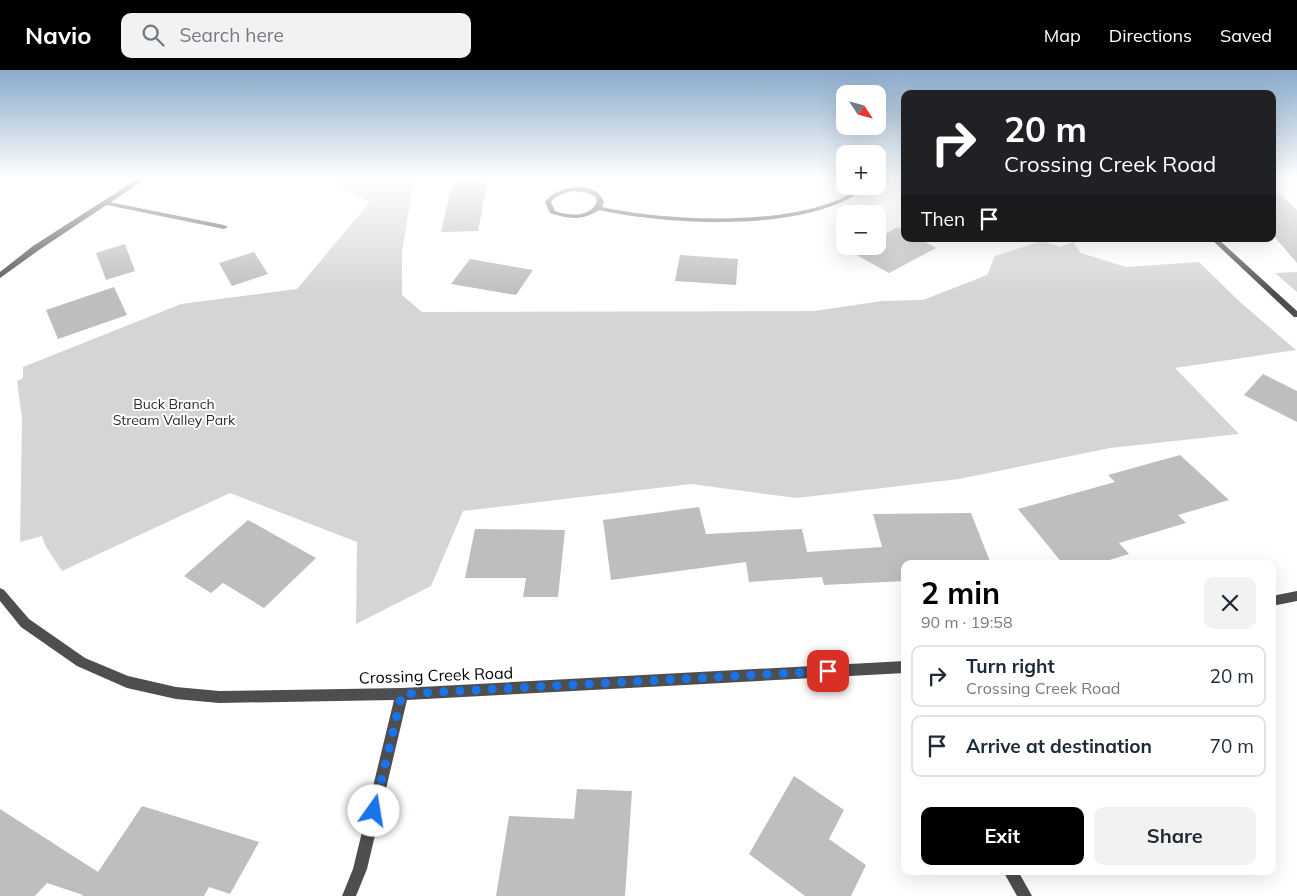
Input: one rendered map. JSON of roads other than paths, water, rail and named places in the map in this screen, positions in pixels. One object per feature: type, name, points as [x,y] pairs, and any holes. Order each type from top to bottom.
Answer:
[{"type":"street","points":[[0,276],[36,248],[84,217]]},
{"type":"street","points":[[169,217],[224,228]]},
{"type":"street","points":[[636,217],[770,217]]},
{"type":"street","points":[[1217,242],[1297,315]]},
{"type":"street","name":"Crossing Creek Road","points":[[0,593],[25,623],[81,662],[127,682],[176,693],[219,697],[402,694],[901,667]]},
{"type":"street","points":[[1276,600],[1297,596]]},
{"type":"street","points":[[349,896],[360,869],[402,694]]},
{"type":"street","points":[[1012,875],[1025,896]]},
{"type":"park label","name":"Buck Branch Stream Valley Park","points":[[174,412]]}]
